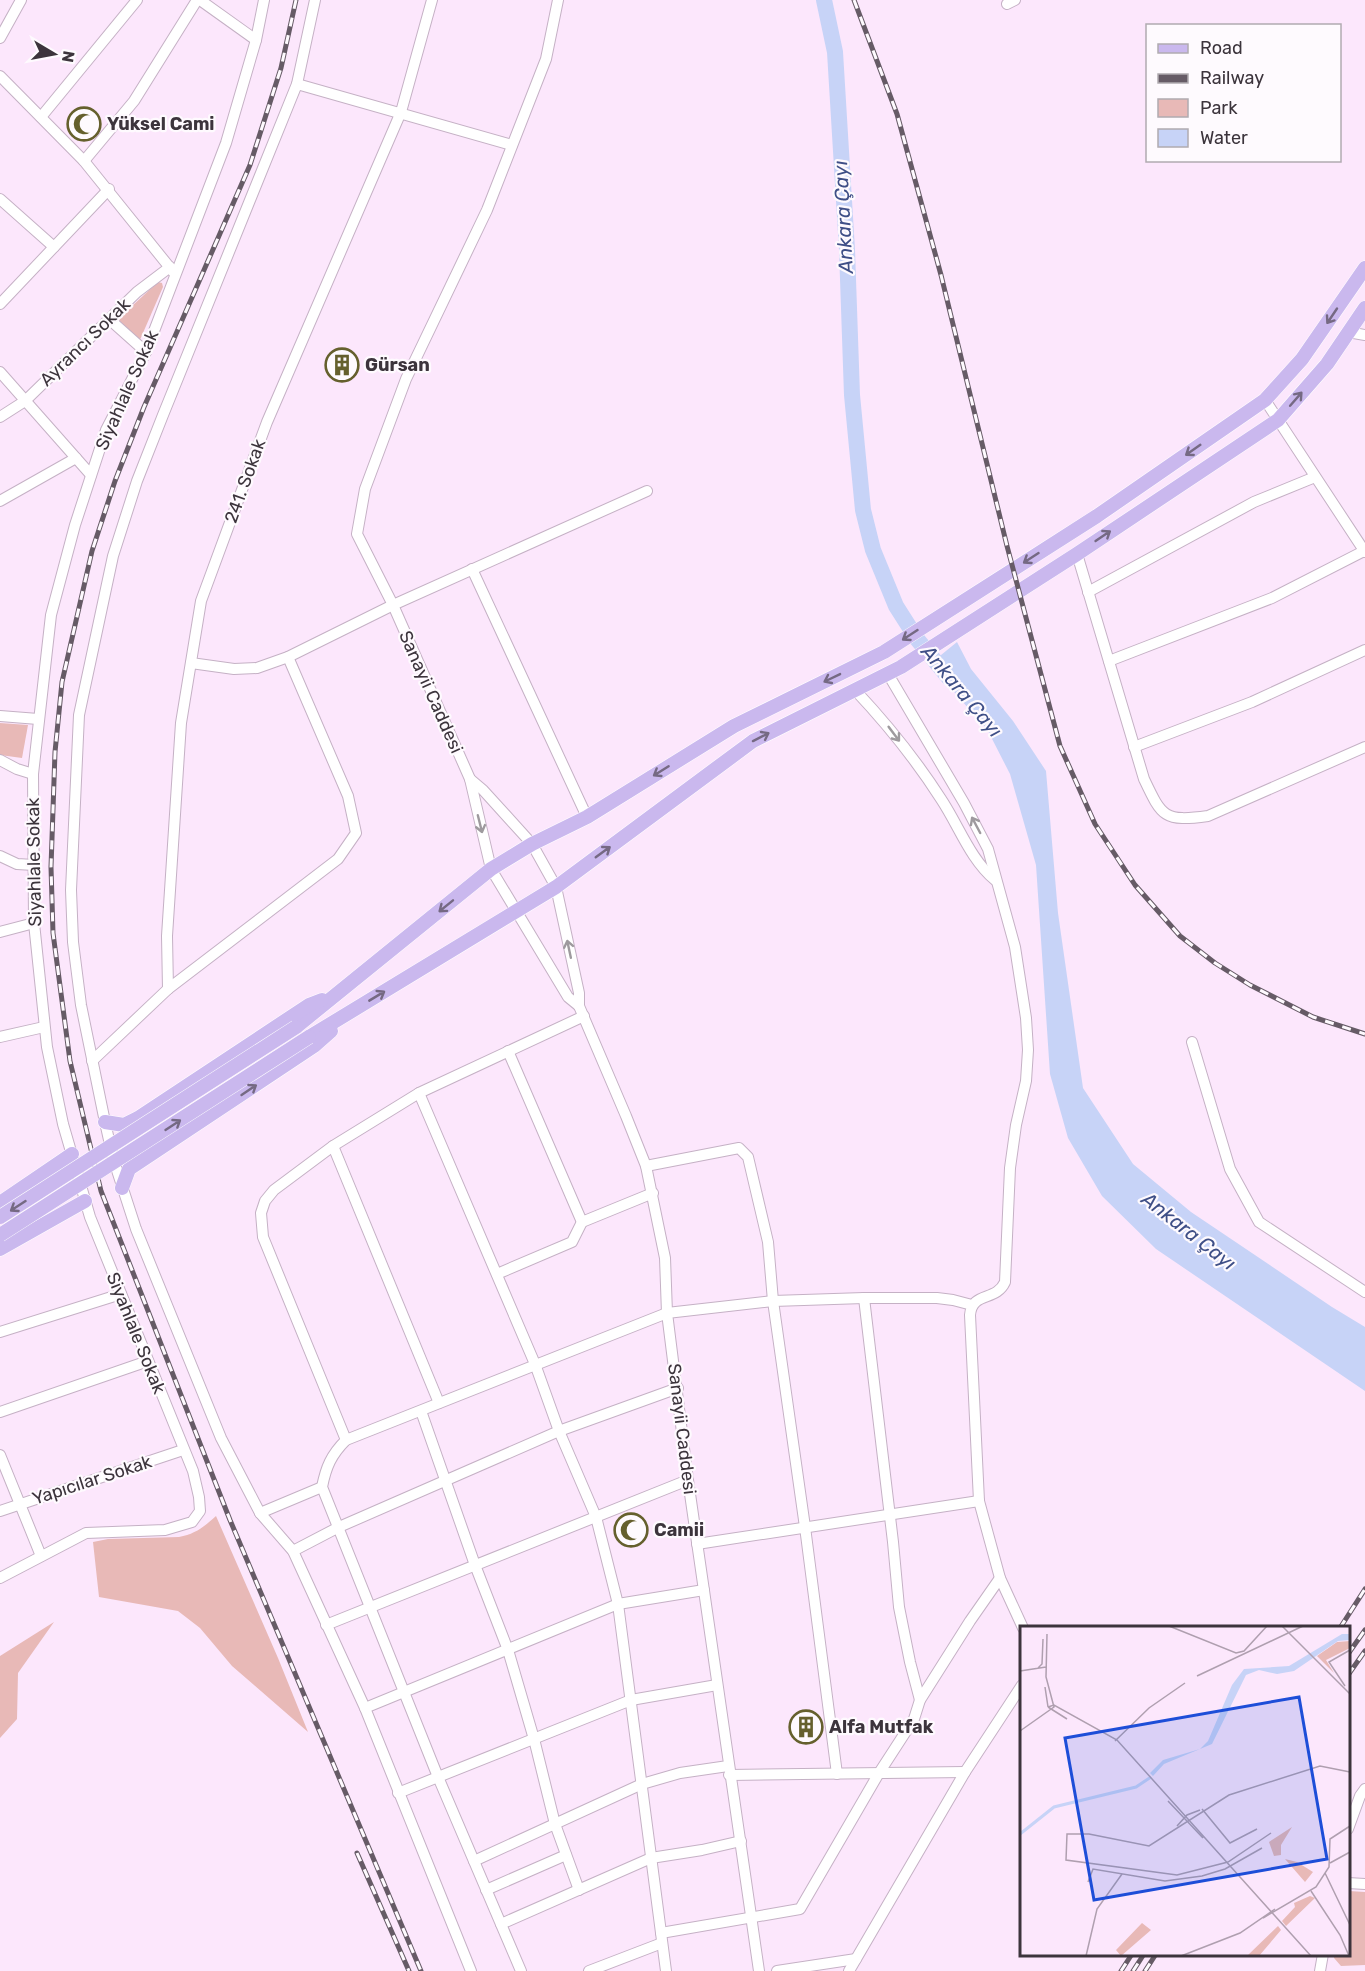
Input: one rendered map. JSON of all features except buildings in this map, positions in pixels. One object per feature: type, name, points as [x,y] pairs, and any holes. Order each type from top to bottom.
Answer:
[{"type":"main road","points":[[0,1217],[296,1027],[491,869],[532,844],[586,818],[734,726],[884,652],[1097,516],[1264,400],[1302,359],[1365,268]]},
{"type":"main road","points":[[0,1235],[309,1037],[556,886],[753,741],[901,667],[1077,554],[1278,420],[1327,364],[1365,308]]},
{"type":"main road","points":[[105,1122],[124,1125],[138,1118],[309,1005],[343,990]]},
{"type":"main road","points":[[122,1188],[129,1169],[314,1046],[357,1008]]},
{"type":"main road","points":[[138,1118],[126,1130],[133,1144],[144,1148],[168,1143]]},
{"type":"main road","points":[[0,1203],[72,1154]]},
{"type":"main road","points":[[27,1186],[44,1184],[55,1193],[60,1206],[49,1222]]},
{"type":"main road","points":[[0,1249],[85,1201]]},
{"type":"street","points":[[0,38],[21,0]]},
{"type":"street","points":[[41,117],[137,0]]},
{"type":"street","points":[[84,161],[134,101],[198,0],[256,40]]},
{"type":"street","name":"Siyahlale Sokak","points":[[0,1578],[86,1533],[165,1530],[192,1522],[200,1511],[193,1472],[85,1201],[63,1124],[44,1027],[34,923],[33,774],[51,615],[75,525],[106,430],[146,352],[172,270],[226,143],[256,40],[264,0]]},
{"type":"street","points":[[315,0],[297,84],[137,481],[113,556],[79,715],[71,890],[73,942],[81,1005],[105,1122],[122,1188],[136,1229],[221,1438],[260,1513],[293,1551],[365,1708],[471,1971]]},
{"type":"street","name":"241. Sokak","points":[[168,989],[167,936],[180,735],[201,601],[267,422],[401,112],[432,0]]},
{"type":"street","name":"Sanayii Caddesi","points":[[558,0],[546,59],[487,210],[406,379],[365,489],[357,534],[393,605],[470,779],[491,869],[568,998],[581,1011]]},
{"type":"street","points":[[1,80],[84,161],[172,270]]},
{"type":"street","points":[[297,84],[512,145]]},
{"type":"street","points":[[2,296],[54,247],[108,189]]},
{"type":"street","points":[[0,199],[54,247]]},
{"type":"street","name":"Ayrancı Sokak","points":[[0,417],[25,401],[137,291],[172,270]]},
{"type":"street","points":[[109,319],[146,352]]},
{"type":"street","points":[[1348,332],[1365,335]]},
{"type":"street","points":[[0,372],[91,475]]},
{"type":"street","points":[[1108,661],[1272,598],[1365,552],[1264,400]]},
{"type":"street","points":[[0,501],[76,458]]},
{"type":"street","points":[[1088,592],[1254,502],[1315,477]]},
{"type":"street","points":[[191,663],[234,669],[257,668],[288,657],[393,605],[647,491]]},
{"type":"street","points":[[1077,554],[1144,779],[1158,808],[1168,816],[1194,818],[1208,816],[1365,747]]},
{"type":"street","points":[[472,569],[586,818]]},
{"type":"street","points":[[1134,747],[1252,702],[1365,650]]},
{"type":"street","points":[[92,1061],[168,989],[338,859],[356,833],[348,796],[288,657]]},
{"type":"street","points":[[888,674],[988,849],[1015,947],[1026,1018],[1028,1065],[1010,1168],[1005,1282],[997,1294],[981,1299],[972,1305],[970,1315],[979,1501],[1000,1578],[1022,1626]]},
{"type":"street","points":[[855,690],[886,723],[907,750],[942,800],[980,864],[995,880]]},
{"type":"street","points":[[0,716],[38,719]]},
{"type":"street","points":[[0,760],[33,774]]},
{"type":"street","name":"Sanayii Caddesi","points":[[470,779],[483,790],[532,844],[556,886],[581,1011],[646,1166],[653,1193],[665,1258],[668,1314],[688,1480],[759,1971]]},
{"type":"street","points":[[0,856],[17,864],[34,865]]},
{"type":"street","points":[[0,932],[34,923]]},
{"type":"street","points":[[346,1440],[263,1237],[261,1212],[265,1201],[274,1190],[333,1146],[419,1093],[508,1051],[581,1011]]},
{"type":"street","points":[[0,1037],[44,1027]]},
{"type":"street","points":[[1192,1042],[1230,1169],[1259,1222],[1365,1292]]},
{"type":"street","points":[[508,1051],[582,1222]]},
{"type":"street","points":[[419,1093],[536,1364],[559,1431],[596,1517],[618,1604],[666,1971]]},
{"type":"street","points":[[333,1146],[439,1403]]},
{"type":"street","points":[[646,1166],[739,1148],[748,1157],[768,1242],[773,1301],[837,1774]]},
{"type":"street","points":[[497,1274],[572,1242],[582,1222],[653,1193]]},
{"type":"street","points":[[0,1332],[121,1294]]},
{"type":"street","points":[[521,1971],[438,1777],[322,1487],[330,1459],[346,1440],[668,1314],[773,1301],[864,1298],[937,1298],[972,1305]]},
{"type":"street","points":[[864,1298],[900,1607],[920,1700]]},
{"type":"street","points":[[0,1412],[148,1361]]},
{"type":"street","points":[[293,1551],[339,1527],[559,1431],[678,1388]]},
{"type":"street","points":[[421,1411],[475,1565],[508,1650],[534,1739],[555,1824],[579,1890]]},
{"type":"street","name":"Yapıcılar Sokak","points":[[0,1511],[183,1450]]},
{"type":"street","points":[[0,1455],[41,1557]]},
{"type":"street","points":[[326,1625],[688,1480]]},
{"type":"street","points":[[260,1513],[322,1487]]},
{"type":"street","points":[[697,1544],[979,1501]]},
{"type":"street","points":[[589,1971],[662,1938],[800,1909],[879,1773],[914,1719],[920,1700],[1000,1578]]},
{"type":"street","points":[[365,1708],[618,1604],[704,1590]]},
{"type":"street","points":[[398,1793],[631,1700],[717,1685]]},
{"type":"street","points":[[849,1971],[965,1772],[1020,1687]]},
{"type":"street","points":[[474,1861],[642,1784],[680,1773],[729,1770],[837,1774],[965,1772]]},
{"type":"street","points":[[1350,1824],[1365,1789]]},
{"type":"street","points":[[501,1924],[651,1858],[741,1841]]},
{"type":"street","points":[[486,1890],[566,1855]]},
{"type":"street","points":[[1350,1883],[1365,1884]]},
{"type":"street","points":[[1320,1971],[1323,1956]]},
{"type":"street","points":[[777,1971],[856,1959]]},
{"type":"green space","points":[[158,282],[162,283],[163,287],[139,342],[118,319]]},
{"type":"green space","points":[[0,723],[28,725],[22,758],[0,755]]},
{"type":"green space","points":[[216,1516],[308,1732],[232,1666],[200,1628],[178,1611],[99,1597],[93,1542],[108,1539],[179,1537],[199,1530]]},
{"type":"green space","points":[[54,1622],[18,1673],[17,1719],[0,1738],[0,1656]]},
{"type":"green space","points":[[1350,1891],[1365,1892],[1365,1965],[1341,1966],[1334,1956],[1350,1956]]},
{"type":"water","points":[[957,642],[971,669],[1013,721],[1046,771],[1058,913],[1083,1088],[1133,1164],[1191,1212],[1365,1327],[1365,1391],[1156,1249],[1102,1196],[1068,1138],[1050,1074],[1036,865],[1010,774],[988,731],[930,664]]},
{"type":"waterway","name":"Ankara Çayı","points":[[824,0],[835,52],[847,250],[852,395],[863,510],[873,550],[896,606],[917,639],[949,678]]},
{"type":"railway","points":[[296,0],[281,68],[250,165],[144,407],[115,481],[92,551],[62,682],[55,752],[51,867],[53,933],[70,1061],[101,1191],[230,1520],[421,1971]]},
{"type":"railway","points":[[854,0],[897,114],[941,275],[1007,546],[1060,746],[1095,824],[1135,885],[1180,936],[1215,963],[1250,985],[1313,1017],[1365,1034]]},
{"type":"railway","points":[[1341,1626],[1365,1589]]},
{"type":"railway","points":[[1350,1651],[1365,1630]]},
{"type":"railway","points":[[1350,1672],[1365,1651]]},
{"type":"railway","points":[[357,1853],[409,1971]]},
{"type":"railway","points":[[1121,1971],[1131,1956]]},
{"type":"railway","points":[[1133,1971],[1143,1956]]},
{"type":"railway","points":[[1145,1971],[1155,1956]]},
{"type":"place","name":"Yüksel Cami","points":[[84,124]]},
{"type":"place","name":"Gürsan","points":[[342,365]]},
{"type":"place","name":"Camii","points":[[631,1530]]},
{"type":"place","name":"Alfa Mutfak","points":[[806,1727]]}]
